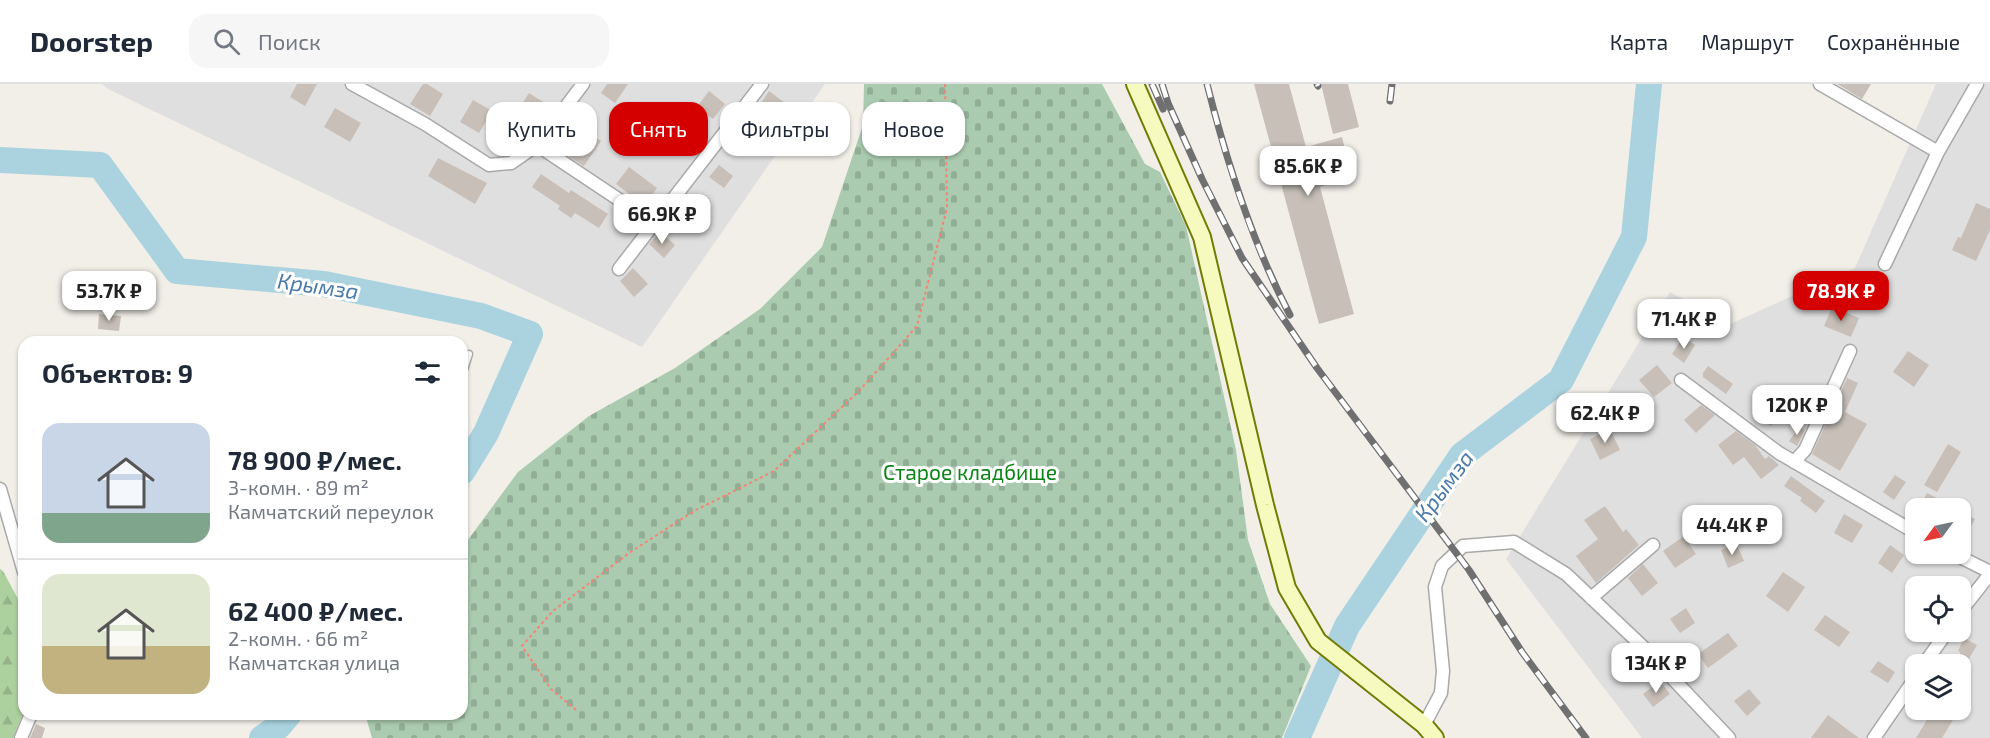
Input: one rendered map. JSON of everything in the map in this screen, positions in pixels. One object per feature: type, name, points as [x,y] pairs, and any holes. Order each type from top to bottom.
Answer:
[{"type":"street","points":[[352,84],[425,124],[489,165],[511,164],[522,156]]},
{"type":"street","points":[[570,102],[584,84]]},
{"type":"street","points":[[619,268],[762,84]]},
{"type":"street","points":[[1135,84],[1202,237],[1265,506],[1287,588],[1318,641],[1424,725],[1435,738]]},
{"type":"street","points":[[1820,84],[1938,152]]},
{"type":"street","points":[[1885,264],[1938,152],[1977,84]]},
{"type":"street","points":[[554,156],[654,223]]},
{"type":"street","points":[[1794,462],[1805,450],[1851,351]]},
{"type":"street","points":[[1681,380],[1779,453],[1905,527]]},
{"type":"street","points":[[0,489],[18,551]]},
{"type":"street","points":[[1424,725],[1441,693],[1443,671],[1435,587],[1442,566],[1463,546],[1514,542],[1566,574],[1640,644],[1729,738]]},
{"type":"street","points":[[1591,598],[1653,545]]},
{"type":"street","points":[[1971,563],[1990,573],[1971,598]]},
{"type":"street","points":[[1874,738],[1905,693]]},
{"type":"street","points":[[21,738],[28,720]]},
{"type":"path","points":[[576,711],[551,689],[522,646],[553,611],[629,553],[694,511],[774,471],[861,390],[917,326],[947,208],[945,84]]},
{"type":"shaded area","points":[[102,84],[825,84],[812,102],[720,102],[720,156],[775,156],[642,347],[108,89]]},
{"type":"shaded area","points":[[1936,84],[1990,84],[1990,738],[1642,738],[1506,559],[1670,292],[1730,324],[1855,268]]},
{"type":"green space","name":"Старое кладбище","points":[[864,84],[1102,84],[1145,164],[1160,172],[1186,226],[1236,450],[1248,540],[1270,604],[1311,666],[1282,738],[372,738],[367,720],[468,720],[468,540],[518,472],[589,416],[675,368],[760,309],[822,247],[862,128],[862,156],[965,156],[965,102],[864,102]]},
{"type":"green space","points":[[0,569],[18,599],[18,720],[20,720],[13,738],[0,738]]},
{"type":"building","points":[[297,84],[317,84],[305,106],[290,97]]},
{"type":"building","points":[[423,84],[443,94],[430,116],[410,104]]},
{"type":"building","points":[[607,84],[628,84],[616,102],[601,93]]},
{"type":"building","points":[[1254,84],[1289,84],[1306,147],[1342,137],[1352,178],[1320,187],[1354,314],[1319,324]]},
{"type":"building","points":[[1321,84],[1348,84],[1359,127],[1333,134]]},
{"type":"building","points":[[1837,84],[1871,84],[1862,99]]},
{"type":"building","points":[[709,91],[723,102],[720,102],[720,110],[713,119],[708,115],[708,102],[701,102]]},
{"type":"building","points":[[769,91],[784,102],[762,102]]},
{"type":"building","points":[[529,93],[543,102],[523,102]]},
{"type":"building","points":[[473,100],[486,108],[486,121],[479,133],[460,122]]},
{"type":"building","points":[[335,108],[361,123],[350,142],[324,127]]},
{"type":"building","points":[[568,156],[591,156],[584,166]]},
{"type":"building","points":[[438,158],[487,183],[475,204],[428,176]]},
{"type":"building","points":[[719,165],[733,176],[724,188],[709,177]]},
{"type":"building","points":[[629,167],[657,188],[644,205],[616,184]]},
{"type":"building","points":[[541,174],[569,193],[571,190],[608,214],[599,228],[575,213],[571,218],[558,209],[560,206],[532,187]]},
{"type":"building","points":[[692,198],[705,210],[691,227],[678,216]]},
{"type":"building","points":[[1976,203],[1990,209],[1990,230],[1976,261],[1952,250],[1958,237],[1961,238]]},
{"type":"building","points":[[660,232],[675,245],[664,258],[649,244]]},
{"type":"building","points":[[633,268],[648,284],[634,297],[620,281]]},
{"type":"building","points":[[1832,307],[1859,318],[1851,337],[1824,326]]},
{"type":"building","points":[[99,314],[121,316],[119,331],[98,329]]},
{"type":"building","points":[[1683,337],[1695,345],[1684,363],[1672,354]]},
{"type":"building","points":[[1908,351],[1929,365],[1914,387],[1893,372]]},
{"type":"building","points":[[1657,365],[1672,383],[1654,397],[1639,380]]},
{"type":"building","points":[[1708,366],[1733,384],[1726,394],[1703,377]]},
{"type":"building","points":[[1847,378],[1858,383],[1845,412],[1867,424],[1840,471],[1812,454]]},
{"type":"building","points":[[1770,400],[1783,409],[1771,426],[1758,417]]},
{"type":"building","points":[[1701,405],[1715,415],[1696,433],[1684,420]]},
{"type":"building","points":[[1800,426],[1805,430],[1797,446],[1789,441]]},
{"type":"building","points":[[1610,429],[1620,450],[1600,460],[1590,439]]},
{"type":"building","points":[[1736,431],[1755,445],[1765,459],[1769,456],[1779,465],[1761,479],[1744,457],[1733,465],[1718,445]]},
{"type":"building","points":[[1948,444],[1961,452],[1937,492],[1924,485]]},
{"type":"building","points":[[1895,475],[1906,482],[1894,500],[1883,492]]},
{"type":"building","points":[[1791,476],[1825,501],[1816,513],[1800,501],[1802,498],[1784,486]]},
{"type":"building","points":[[1927,493],[1937,498],[1924,498]]},
{"type":"building","points":[[1605,506],[1623,532],[1626,529],[1639,545],[1596,583],[1576,556],[1598,539],[1584,520]]},
{"type":"building","points":[[1844,514],[1863,525],[1852,543],[1834,533]]},
{"type":"building","points":[[1684,536],[1696,554],[1675,568],[1663,551]]},
{"type":"building","points":[[1736,543],[1744,561],[1728,568],[1721,550]]},
{"type":"building","points":[[1890,545],[1904,555],[1892,573],[1878,563]]},
{"type":"building","points":[[1643,564],[1658,583],[1642,596],[1628,578]]},
{"type":"building","points":[[1783,572],[1805,587],[1788,612],[1766,596]]},
{"type":"building","points":[[1686,608],[1695,623],[1680,633],[1670,619]]},
{"type":"building","points":[[1825,615],[1850,632],[1839,647],[1814,630]]},
{"type":"building","points":[[1728,633],[1738,646],[1708,668],[1698,654]]},
{"type":"building","points":[[1962,642],[1971,642],[1977,645],[1971,655],[1960,654],[1958,651]]},
{"type":"building","points":[[1878,661],[1895,672],[1888,683],[1870,672]]},
{"type":"building","points":[[1660,681],[1670,694],[1653,707],[1643,694]]},
{"type":"building","points":[[1749,689],[1761,703],[1747,716],[1734,701]]},
{"type":"building","points":[[1828,715],[1859,738],[1811,738]]},
{"type":"building","points":[[1927,720],[1953,720],[1942,738],[1916,738]]},
{"type":"building","points":[[36,724],[45,728],[42,738],[30,738]]},
{"type":"waterway","name":"Крымза","points":[[1297,738],[1347,626],[1462,455],[1561,380],[1634,237],[1649,84]]},
{"type":"waterway","name":"Крымза","points":[[0,160],[100,165],[177,271],[324,284],[481,316],[530,334],[486,433],[468,462]]},
{"type":"waterway","name":"Крымза","points":[[262,738],[284,720]]},
{"type":"railway","points":[[1152,84],[1163,109]]},
{"type":"railway","points":[[1162,84],[1168,103],[1202,179],[1242,258],[1317,368],[1469,570],[1522,652],[1586,738]]},
{"type":"railway","points":[[1207,84],[1223,143],[1252,231],[1290,315]]},
{"type":"railway","points":[[1390,101],[1392,84]]}]
